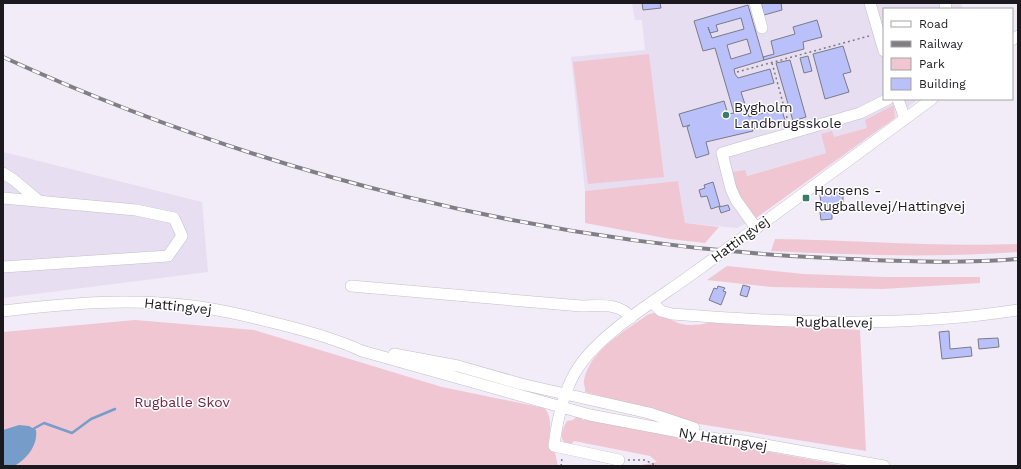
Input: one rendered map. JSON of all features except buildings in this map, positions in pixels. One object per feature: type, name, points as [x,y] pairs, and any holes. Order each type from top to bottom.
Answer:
[{"type":"street","points":[[754,3],[762,28]]},
{"type":"street","points":[[870,3],[883,47]]},
{"type":"street","points":[[752,230],[733,195],[722,153],[860,113],[886,100]]},
{"type":"street","points":[[898,100],[905,119]]},
{"type":"street","name":"Hattingvej","points":[[349,345],[362,351],[562,408],[577,368],[598,343],[931,100]]},
{"type":"street","points":[[3,173],[40,201]]},
{"type":"street","points":[[3,198],[136,210],[174,218],[182,236],[168,256],[3,267]]},
{"type":"street","points":[[351,286],[581,306],[618,307],[627,312],[631,318]]},
{"type":"street","name":"Hattingvej","points":[[3,311],[62,304],[130,302],[184,305],[237,314],[291,327],[349,345],[458,366],[566,395],[649,413],[683,425],[738,440]]},
{"type":"street","name":"Rugballevej","points":[[653,303],[661,311],[672,314],[827,323],[941,319],[1018,310]]},
{"type":"street","points":[[457,379],[487,382],[554,399],[560,399],[566,395]]},
{"type":"street","points":[[562,408],[554,446],[620,460]]},
{"type":"street","name":"Ny Hattingvej","points":[[562,408],[705,437],[738,440],[884,466]]},
{"type":"path","points":[[737,72],[879,33]]},
{"type":"path","points":[[772,63],[792,132]]},
{"type":"path","points":[[620,460],[644,460],[657,466]]},
{"type":"path","points":[[42,466],[56,466]]},
{"type":"shaded area","name":"Bygholm Landbrugsskole","points":[[632,3],[961,3],[963,8],[883,8],[883,100],[917,100],[895,118],[894,105],[867,128],[834,137],[821,134],[826,153],[746,176],[744,207],[756,218],[737,228],[685,223],[678,181],[585,191],[571,57],[645,50],[642,20],[635,20]]},
{"type":"shaded area","points":[[3,152],[202,202],[208,272],[3,298]]},
{"type":"green space","points":[[649,54],[664,177],[588,184],[573,62]]},
{"type":"green space","points":[[894,105],[895,118],[756,218],[746,207],[738,192],[733,172],[745,170],[747,176],[826,153],[821,134],[832,131],[834,137],[867,128],[865,120]]},
{"type":"green space","points":[[678,181],[685,223],[719,227],[705,243],[670,239],[585,223],[585,191]]},
{"type":"green space","points":[[775,239],[957,245],[1018,244],[1018,252],[956,255],[864,255],[771,251]]},
{"type":"green space","points":[[727,266],[804,274],[885,277],[980,277],[980,283],[883,289],[772,287],[707,280]]},
{"type":"green space","points":[[653,313],[680,324],[689,325],[698,325],[711,322],[860,330],[866,451],[693,423],[665,413],[585,392],[584,380],[587,369],[593,360],[609,343],[628,328],[647,315]]},
{"type":"green space","name":"Rugballe Skov","points":[[135,320],[254,330],[442,387],[544,408],[550,421],[548,447],[554,449],[558,466],[3,466],[3,332]]},
{"type":"green space","points":[[576,417],[582,418],[582,420],[586,420],[587,418],[845,466],[637,466],[657,462],[650,456],[574,441],[570,446],[566,444],[562,439],[563,428],[567,421],[573,420]]},
{"type":"water","points":[[19,425],[29,426],[36,430],[34,445],[28,455],[16,465],[3,466],[3,430]]},
{"type":"waterway","points":[[33,429],[44,423],[72,433],[91,419],[115,409]]},
{"type":"railway","points":[[3,57],[101,99],[201,136],[303,169],[407,197],[511,220],[617,238],[723,250],[829,258],[900,261],[947,262],[1018,259]]},
{"type":"place","name":"Bygholm Landbrugsskole","points":[[726,115]]},
{"type":"place","name":"Horsens - Rugballevej/Hattingvej","points":[[806,198]]}]
